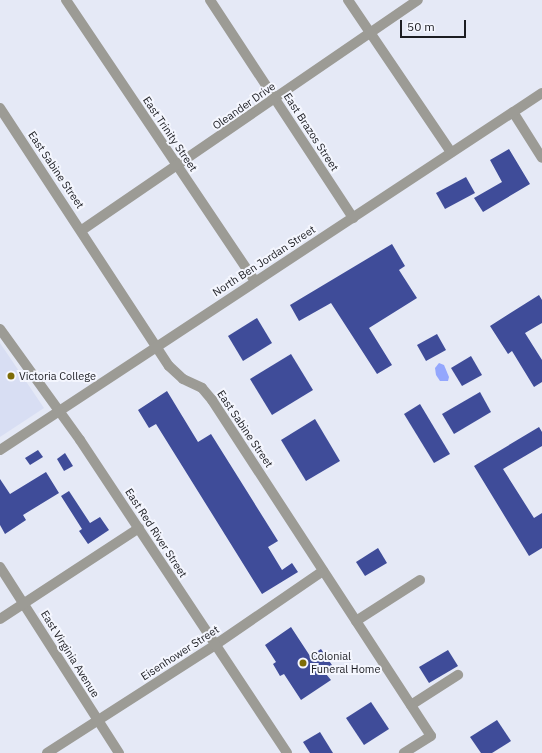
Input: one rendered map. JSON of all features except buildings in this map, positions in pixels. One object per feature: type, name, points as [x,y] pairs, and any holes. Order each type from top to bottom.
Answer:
[{"type":"street","name":"East Trinity Street","points":[[66,0],[255,281]]},
{"type":"street","name":"East Brazos Street","points":[[210,0],[353,218]]},
{"type":"street","points":[[348,0],[451,152]]},
{"type":"street","name":"Oleander Drive","points":[[82,230],[418,0]]},
{"type":"street","name":"North Ben Jordan Street","points":[[0,450],[542,93]]},
{"type":"street","name":"East Sabine Street","points":[[0,108],[4,122],[82,230],[176,374],[202,388],[212,400],[411,704],[431,736],[404,753]]},
{"type":"street","points":[[513,112],[542,158]]},
{"type":"street","name":"East Red River Street","points":[[0,329],[139,528],[287,753]]},
{"type":"street","points":[[0,619],[139,528]]},
{"type":"street","name":"East Virginia Avenue","points":[[0,567],[120,753]]},
{"type":"street","name":"Eisenhower Street","points":[[47,753],[215,645],[324,571]]},
{"type":"street","points":[[356,622],[420,580]]},
{"type":"street","points":[[411,704],[458,675]]},
{"type":"shaded area","name":"Victoria College","points":[[0,343],[44,408],[0,437]]},
{"type":"water","points":[[439,363],[444,365],[449,377],[448,381],[440,381],[436,375],[435,368]]},
{"type":"place","name":"Victoria College","points":[[11,376]]},
{"type":"place","name":"Colonial Funeral Home","points":[[303,663]]}]
